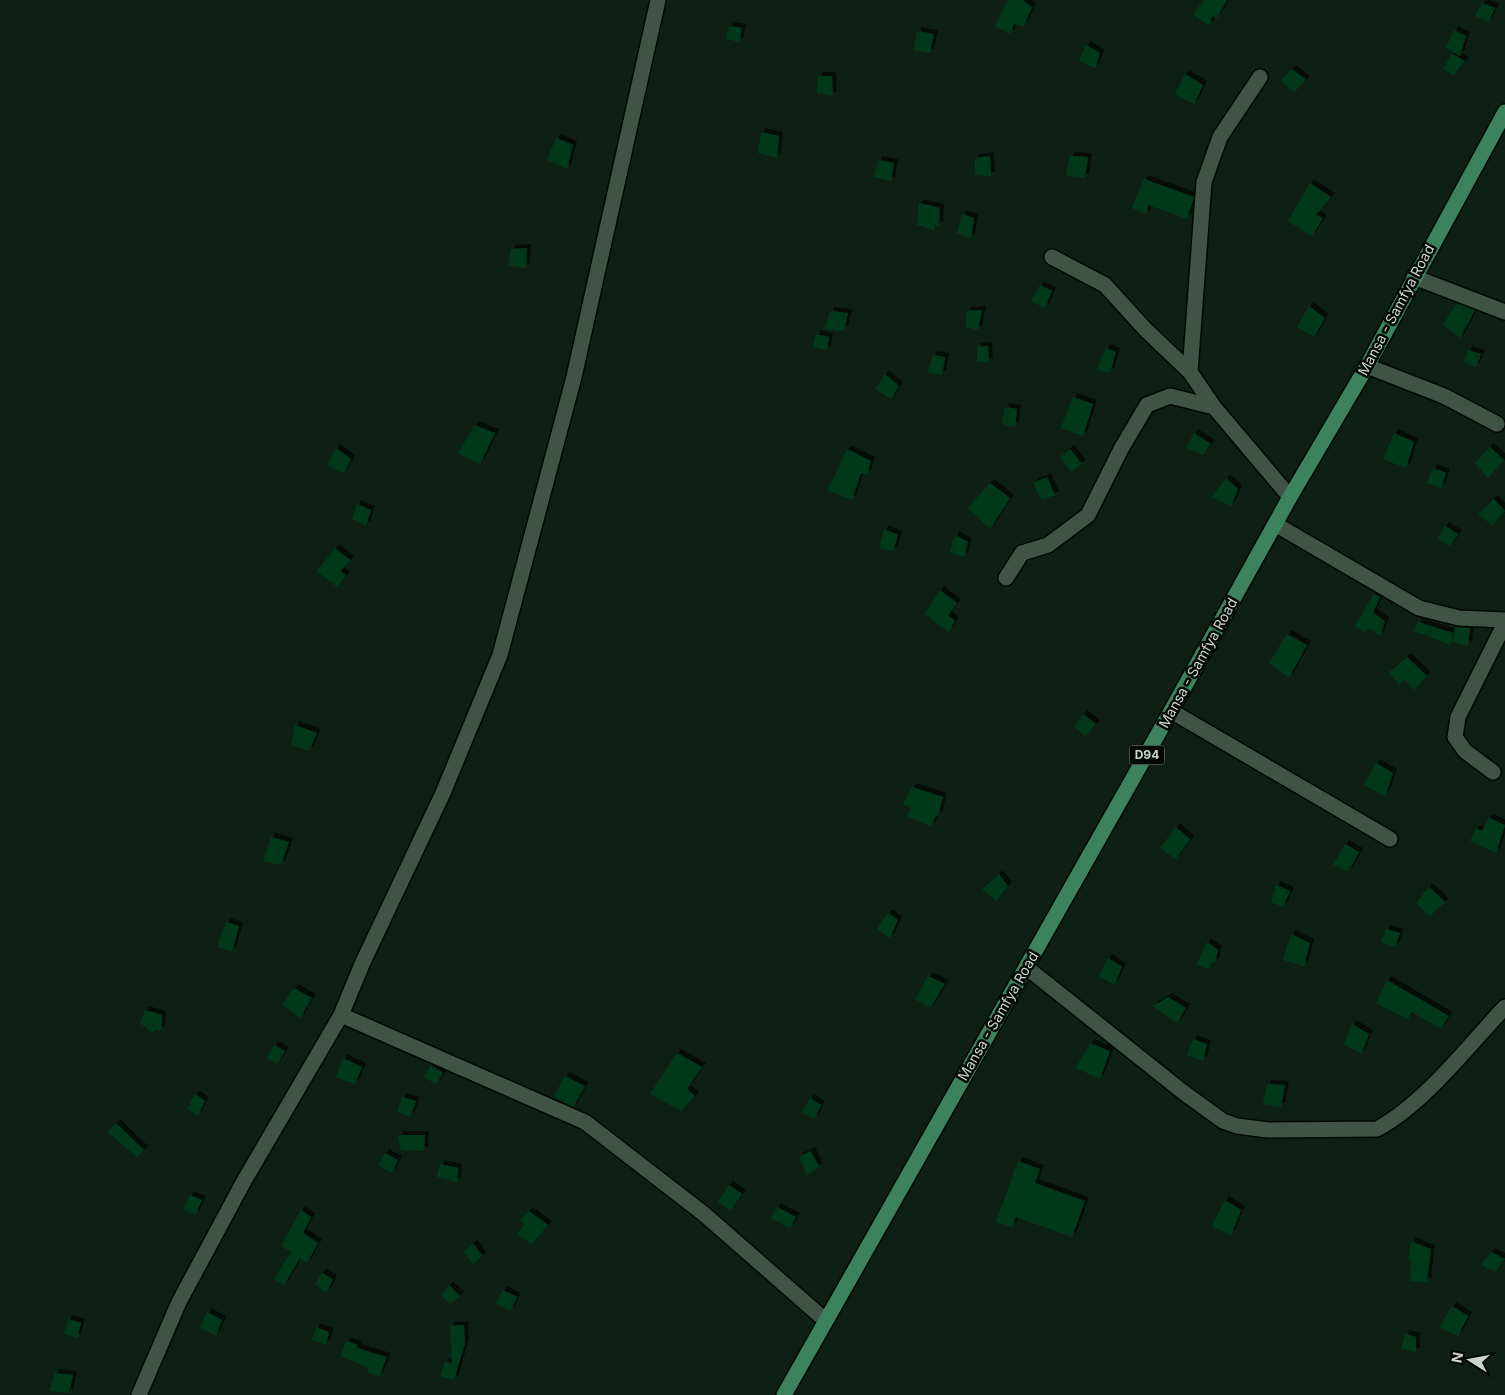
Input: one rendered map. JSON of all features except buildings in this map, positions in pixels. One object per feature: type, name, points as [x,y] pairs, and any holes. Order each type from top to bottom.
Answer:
[{"type":"main road","name":"Mansa - Samfya Road","points":[[784,1395],[1290,497],[1366,366],[1414,277],[1501,129],[1505,112]]},
{"type":"street","points":[[139,1395],[179,1302],[244,1181],[342,1015],[363,962],[443,793],[500,655],[574,377],[658,0]]},
{"type":"street","points":[[1190,372],[1204,182],[1220,137],[1260,77]]},
{"type":"street","points":[[1052,257],[1105,285],[1145,329],[1190,372],[1214,407],[1290,497]]},
{"type":"street","points":[[1414,277],[1505,312]]},
{"type":"street","points":[[1366,366],[1444,396],[1497,424]]},
{"type":"street","points":[[1006,578],[1022,553],[1048,545],[1088,515],[1121,449],[1147,405],[1170,396],[1214,407]]},
{"type":"street","points":[[1275,524],[1419,608],[1459,618],[1505,621],[1458,717],[1455,737],[1465,751],[1493,772]]},
{"type":"street","points":[[1171,711],[1390,839]]},
{"type":"street","points":[[1026,967],[1183,1092],[1223,1121],[1237,1126],[1268,1130],[1377,1129],[1393,1121],[1426,1092],[1505,1006]]},
{"type":"street","points":[[342,1015],[585,1122],[704,1214],[825,1320]]}]
